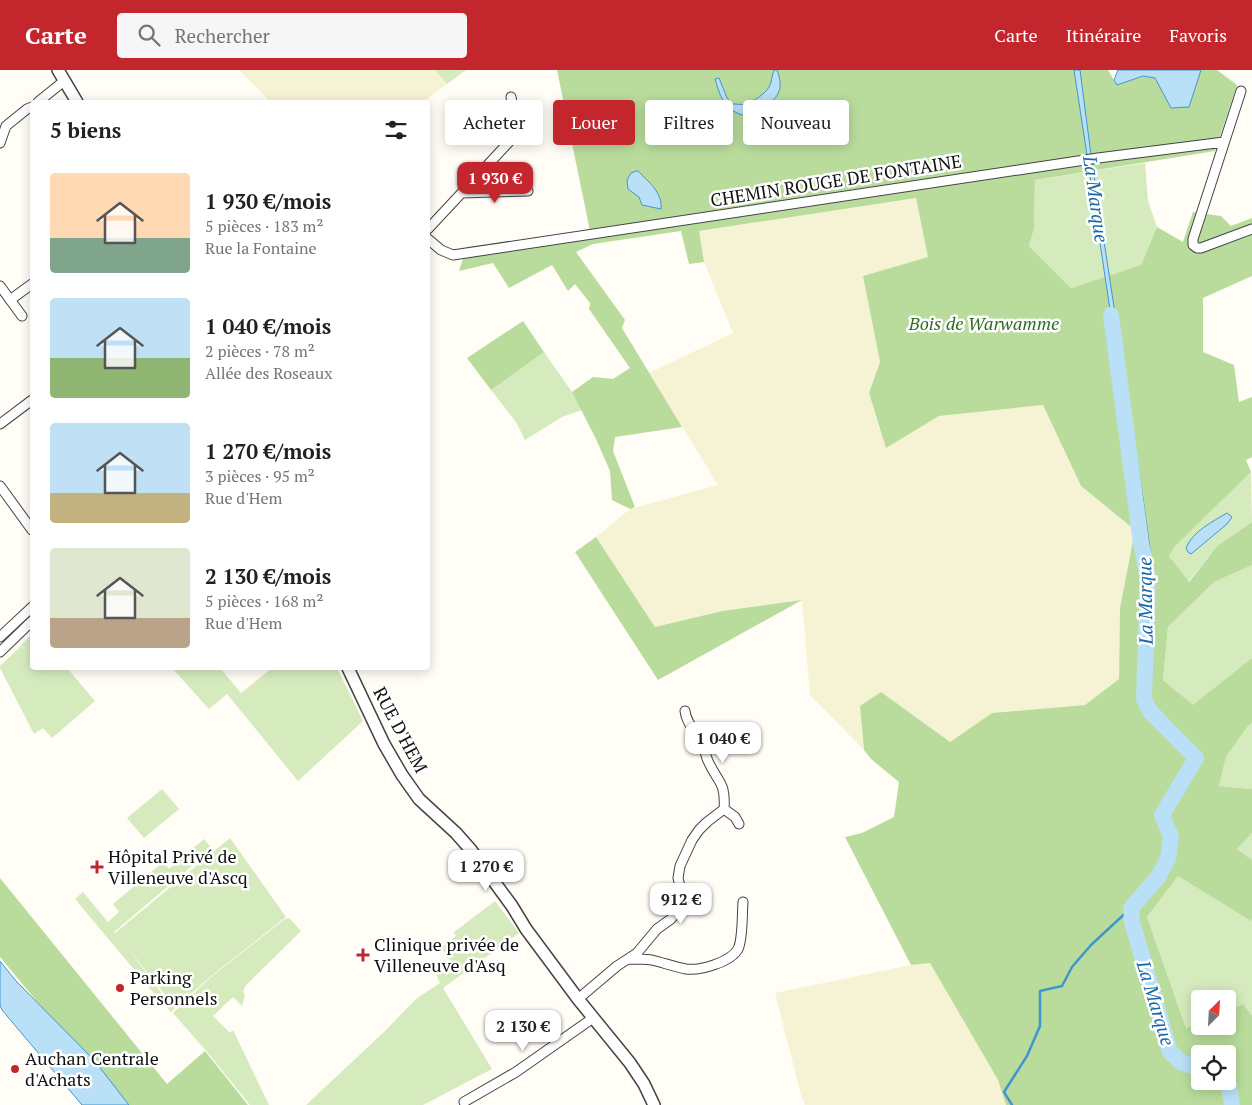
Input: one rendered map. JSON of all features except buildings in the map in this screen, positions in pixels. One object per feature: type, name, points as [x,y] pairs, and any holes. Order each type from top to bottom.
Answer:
[{"type":"street","points":[[58,70],[76,100]]},
{"type":"street","points":[[40,100],[64,81]]},
{"type":"street","points":[[1241,92],[1193,239],[1193,245],[1201,248],[1252,229]]},
{"type":"street","points":[[430,228],[513,136],[516,122],[511,97]]},
{"type":"street","points":[[0,143],[6,126],[30,108]]},
{"type":"street","name":"CHEMIN ROUGE DE FONTAINE","points":[[430,241],[441,250],[453,255],[1098,158],[1224,142]]},
{"type":"street","points":[[462,193],[528,191]]},
{"type":"street","points":[[10,300],[30,285]]},
{"type":"street","points":[[0,286],[22,316]]},
{"type":"street","points":[[0,424],[30,402]]},
{"type":"street","points":[[0,486],[30,527]]},
{"type":"street","points":[[0,637],[30,609]]},
{"type":"street","points":[[0,652],[30,623]]},
{"type":"street","name":"RUE D'HEM","points":[[349,670],[384,744],[402,775],[420,798],[464,840],[578,999],[630,1063],[644,1084],[654,1105]]},
{"type":"street","points":[[685,711],[687,721],[703,744],[708,763],[721,784],[724,794],[724,809]]},
{"type":"street","points":[[578,999],[617,966],[640,950],[657,929],[671,919],[680,908],[683,899],[678,878],[680,866],[696,835],[707,822],[724,809]]},
{"type":"street","points":[[724,809],[735,817],[739,824]]},
{"type":"street","points":[[629,959],[653,960],[690,969],[709,966],[725,960],[737,951],[740,944],[743,902]]},
{"type":"street","points":[[464,1102],[516,1072],[593,1018]]},
{"type":"shaded area","points":[[239,70],[435,70],[447,84],[426,100],[269,100]]},
{"type":"shaded area","points":[[916,198],[929,257],[863,276],[880,362],[869,393],[886,448],[939,416],[1043,405],[1081,486],[1135,530],[1120,608],[1119,679],[1085,705],[992,713],[950,742],[860,706],[864,750],[810,695],[802,600],[722,611],[655,627],[596,537],[630,509],[718,485],[649,373],[733,333],[704,262],[698,231]]},
{"type":"shaded area","points":[[930,963],[998,1080],[1006,1105],[805,1105],[775,993],[911,965]]},
{"type":"green space","points":[[435,70],[466,70],[447,84]]},
{"type":"green space","name":"Bois de Warwamme","points":[[557,70],[1108,70],[1117,85],[1143,76],[1155,77],[1189,106],[1201,70],[1217,70],[1237,85],[1215,151],[1035,180],[1034,229],[1029,246],[1071,288],[1141,265],[1157,227],[1183,242],[1193,212],[1221,216],[1231,226],[1252,218],[1252,276],[1203,298],[1203,352],[1234,365],[1239,402],[1252,397],[1252,457],[1246,460],[1251,472],[1175,546],[1169,556],[1189,582],[1217,546],[1252,522],[1252,565],[1214,582],[1168,627],[1163,680],[1193,705],[1252,658],[1252,723],[1226,757],[1219,786],[1252,789],[1252,833],[1237,849],[1252,860],[1252,919],[1251,921],[1178,876],[1147,917],[1186,1028],[1191,1026],[1191,1035],[1236,1035],[1236,1007],[1243,1004],[1252,1015],[1252,1105],[1006,1105],[998,1080],[930,963],[911,965],[845,837],[862,833],[894,817],[899,782],[871,759],[864,750],[860,706],[881,692],[950,742],[992,713],[1085,705],[1119,679],[1120,608],[1135,530],[1081,486],[1043,405],[939,416],[886,448],[869,393],[880,362],[863,276],[928,257],[916,198],[699,231],[704,262],[689,264],[681,231],[593,244],[576,252],[625,320],[622,328],[682,427],[615,437],[613,451],[635,507],[630,509],[612,500],[610,471],[572,392],[593,377],[613,379],[630,368],[589,309],[590,303],[575,284],[568,291],[552,265],[509,288],[493,263],[459,271],[467,247],[590,231],[572,145],[635,145],[635,100],[563,100]]},
{"type":"green space","points":[[1145,163],[1148,201],[1157,227],[1141,265],[1071,288],[1029,246],[1034,229],[1035,180]]},
{"type":"green space","points":[[523,321],[544,352],[491,390],[467,358]]},
{"type":"green space","points":[[544,352],[582,410],[562,417],[525,440],[516,422],[491,390]]},
{"type":"green space","points":[[1251,472],[1252,522],[1217,546],[1188,582],[1169,556],[1174,546]]},
{"type":"green space","points":[[596,537],[655,627],[722,611],[802,600],[658,680],[575,552]]},
{"type":"green space","points":[[1252,565],[1252,658],[1193,706],[1163,680],[1168,627],[1214,582]]},
{"type":"green space","points":[[30,636],[30,670],[69,670],[95,701],[52,738],[43,728],[34,734],[0,668],[21,646],[26,651],[21,645]]},
{"type":"green space","points":[[174,670],[222,670],[241,693],[270,670],[338,670],[363,721],[298,781],[227,694],[209,709]]},
{"type":"green space","points":[[1252,723],[1252,789],[1219,786],[1226,757]]},
{"type":"green space","points":[[162,789],[179,809],[144,838],[127,818]]},
{"type":"green space","points":[[1252,833],[1252,860],[1237,849]]},
{"type":"green space","points":[[230,838],[286,917],[210,977],[171,1012],[165,1005],[169,1000],[124,943],[166,999],[162,1003],[75,899],[83,892],[108,922],[119,912],[113,904],[163,862],[169,869],[204,839],[212,849],[115,933]]},
{"type":"green space","points":[[1178,876],[1250,920],[1252,919],[1252,1015],[1243,1004],[1236,1007],[1236,990],[1191,990],[1191,1026],[1186,1028],[1147,917]]},
{"type":"green space","points":[[0,878],[167,1084],[205,1051],[248,1105],[123,1105],[0,957]]},
{"type":"green space","points":[[495,901],[519,933],[443,988],[492,1069],[423,1105],[306,1105],[384,1032],[416,999],[440,983],[435,972],[452,962],[441,948],[456,936],[454,932]]},
{"type":"green space","points":[[289,918],[301,931],[246,985],[243,991],[245,995],[242,1006],[233,997],[213,1016],[230,1033],[233,1030],[269,1105],[250,1105],[173,1013],[211,977],[285,919]]},
{"type":"water","points":[[774,70],[777,70],[780,88],[777,95],[773,100],[753,100],[763,94],[770,85]]},
{"type":"water","points":[[1074,70],[1080,70],[1091,155],[1087,155]]},
{"type":"water","points":[[1118,70],[1201,70],[1189,107],[1171,108],[1155,78],[1143,76],[1117,85],[1114,80]]},
{"type":"water","points":[[719,78],[729,100],[723,100],[715,79]]},
{"type":"water","points":[[733,104],[743,104],[743,115],[733,110]]},
{"type":"water","points":[[1088,162],[1092,162],[1143,498],[1150,549],[1151,582],[1145,582],[1144,538]]},
{"type":"water","points":[[636,171],[654,188],[660,198],[661,209],[642,205],[639,197],[628,189],[627,180],[631,173]]},
{"type":"water","points":[[1227,513],[1232,517],[1227,524],[1191,554],[1188,552],[1186,548],[1193,537]]},
{"type":"water","points":[[0,961],[16,981],[94,1060],[129,1105],[82,1105],[2,1010],[0,1005]]},
{"type":"waterway","name":"La Marque","points":[[1111,315],[1141,543],[1148,578],[1144,699],[1149,710],[1196,758],[1162,815],[1171,837],[1168,859],[1158,877],[1131,908],[1132,922],[1170,1052],[1181,1062],[1191,1066]]},
{"type":"waterway","points":[[1012,1105],[1004,1092],[1027,1056],[1040,1026],[1040,991],[1062,986],[1072,967],[1091,945],[1131,908]]},
{"type":"waterway","name":"La Marque","points":[[1230,1090],[1232,1105]]},
{"type":"place","name":"Hôpital Privé de Villeneuve d'Ascq","points":[[97,867]]},
{"type":"place","name":"Clinique privée de Villeneuve d'Asq","points":[[363,955]]},
{"type":"place","name":"Parking Personnels","points":[[120,988]]},
{"type":"place","name":"Auchan Centrale d'Achats","points":[[15,1069]]}]
